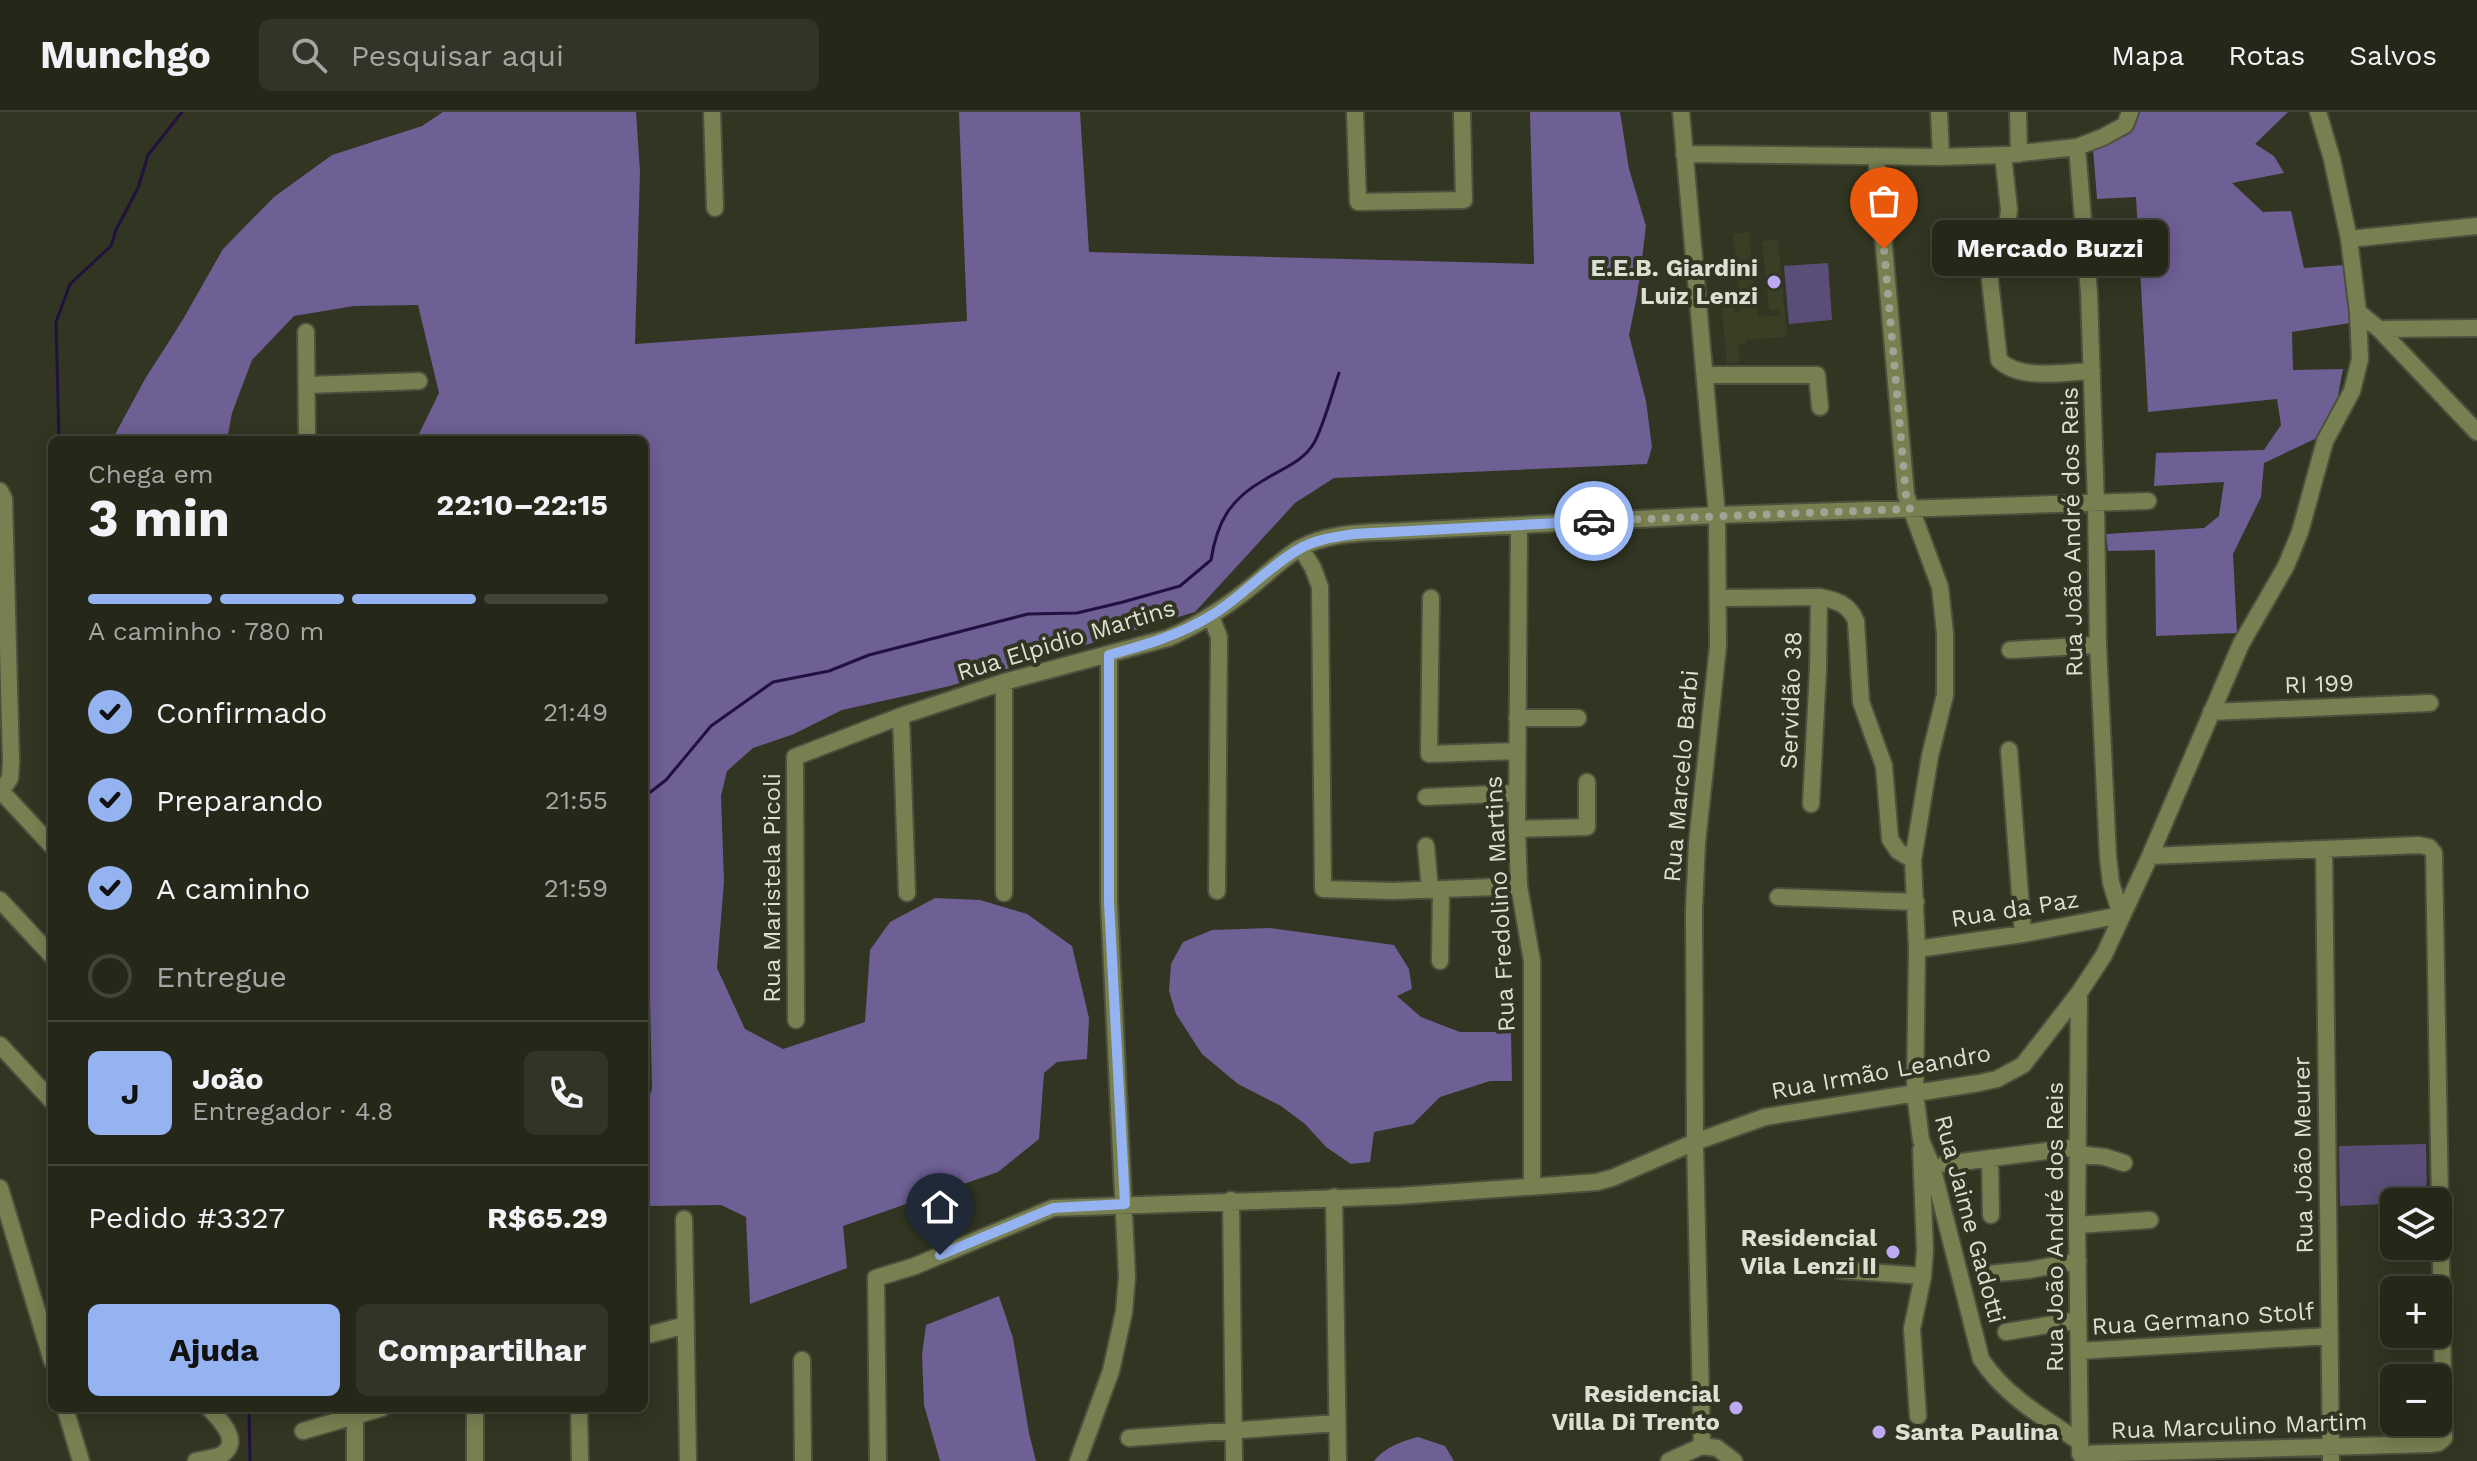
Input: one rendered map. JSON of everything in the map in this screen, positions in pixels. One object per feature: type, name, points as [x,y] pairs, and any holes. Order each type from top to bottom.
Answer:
[{"type":"street","points":[[712,112],[715,208]]},
{"type":"street","points":[[1355,112],[1358,202],[1464,200],[1462,112]]},
{"type":"street","name":"Rua Marcelo Barbi","points":[[1681,112],[1717,515],[1718,646],[1694,889],[1695,1142],[1702,1446]]},
{"type":"street","points":[[1939,112],[1941,157]]},
{"type":"street","points":[[2018,112],[2011,154],[2008,220],[1991,264],[1990,281],[1999,360],[2008,368],[2022,373],[2092,371]]},
{"type":"street","points":[[1684,154],[1941,157],[2011,154],[2077,147],[2125,125],[2130,112]]},
{"type":"street","name":"Rua Irmão Leandro","points":[[878,1461],[876,1278],[915,1266],[1053,1208],[1399,1196],[1597,1182],[1765,1117],[1979,1083],[2012,1072],[2030,1057],[2104,955],[2241,644],[2286,566],[2300,532],[2325,441],[2352,391],[2360,359],[2358,312],[2349,239],[2332,159],[2318,112]]},
{"type":"street","name":"Rua João André dos Reis","points":[[2077,147],[2089,293],[2098,645],[2108,857],[2111,883],[2121,915]]},
{"type":"street","name":"Rua Jaime Gadotti","points":[[1876,156],[1906,495],[1940,587],[1947,664],[1942,711],[1930,756],[1913,860],[1917,949],[1915,1093],[1921,1140],[1932,1166],[1981,1359],[1993,1377],[2080,1453]]},
{"type":"street","points":[[2349,239],[2477,226]]},
{"type":"street","points":[[2358,312],[2379,329],[2477,432]]},
{"type":"street","points":[[2379,329],[2477,328]]},
{"type":"street","points":[[306,332],[307,436]]},
{"type":"street","points":[[1705,375],[1817,375],[1820,407]]},
{"type":"street","points":[[307,385],[419,381]]},
{"type":"street","points":[[0,491],[4,499],[11,761],[10,778],[1,791],[48,842]]},
{"type":"street","name":"Rua Elpidio Martins","points":[[795,757],[901,716],[1004,682],[1168,638],[1211,616],[1301,548],[1326,539],[1354,534],[1717,515],[2148,501]]},
{"type":"street","name":"Rua Fredolino Martins","points":[[1519,525],[1517,829],[1519,886],[1532,961],[1532,1186]]},
{"type":"street","points":[[1301,548],[1320,587],[1323,889],[1393,891],[1519,886]]},
{"type":"street","points":[[1718,598],[1819,597],[1846,606],[1856,621],[1861,702],[1884,766],[1890,839],[1898,851],[1913,860]]},
{"type":"street","name":"Servidão 38","points":[[1811,804],[1819,597]]},
{"type":"street","points":[[1431,598],[1429,754],[1517,751]]},
{"type":"street","points":[[1211,616],[1219,637],[1217,891]]},
{"type":"street","points":[[2010,650],[2098,645]]},
{"type":"street","points":[[1078,1461],[1119,1341],[1127,1277],[1109,902],[1109,655]]},
{"type":"street","points":[[1004,682],[1004,893]]},
{"type":"street","name":"RI 199","points":[[2211,712],[2430,703]]},
{"type":"street","points":[[901,716],[907,893]]},
{"type":"street","points":[[1517,718],[1578,718]]},
{"type":"street","points":[[2009,750],[2023,934]]},
{"type":"street","name":"Rua Maristela Picoli","points":[[795,757],[796,1020]]},
{"type":"street","points":[[1517,829],[1587,827],[1587,782]]},
{"type":"street","points":[[1426,797],[1517,793]]},
{"type":"street","name":"Rua Marculino Martim","points":[[2080,1453],[2331,1454],[2438,1443],[2444,1438],[2434,853],[2429,847],[2419,845],[2324,849]]},
{"type":"street","points":[[1426,846],[1435,890],[1440,961]]},
{"type":"street","points":[[2150,856],[2324,849]]},
{"type":"street","name":"Rua João Meurer","points":[[2324,849],[2331,1454]]},
{"type":"street","points":[[1778,897],[1916,902]]},
{"type":"street","points":[[0,900],[48,952]]},
{"type":"street","name":"Rua da Paz","points":[[1917,949],[2023,934],[2121,915]]},
{"type":"street","name":"Rua João André dos Reis","points":[[2079,993],[2077,1225],[2080,1453]]},
{"type":"street","points":[[0,1045],[48,1097]]},
{"type":"street","points":[[1918,1416],[1912,1329],[1925,1250],[1921,1140]]},
{"type":"street","points":[[1945,1164],[2078,1150],[2124,1163]]},
{"type":"street","points":[[1990,1158],[1991,1215]]},
{"type":"street","points":[[0,1188],[48,1348]]},
{"type":"street","points":[[1334,1197],[1338,1461]]},
{"type":"street","points":[[1231,1200],[1234,1461]]},
{"type":"street","points":[[684,1219],[688,1461]]},
{"type":"street","points":[[2077,1225],[2150,1220]]},
{"type":"street","points":[[1988,1274],[2078,1261]]},
{"type":"street","points":[[1839,1270],[1923,1276]]},
{"type":"street","points":[[2006,1332],[2078,1320]]},
{"type":"street","points":[[648,1335],[686,1325]]},
{"type":"street","name":"Rua Germano Stolf","points":[[2079,1351],[2330,1336]]},
{"type":"street","points":[[802,1360],[803,1461]]},
{"type":"street","points":[[66,1412],[81,1461]]},
{"type":"street","points":[[196,1461],[222,1454],[229,1446],[227,1430],[212,1412]]},
{"type":"street","points":[[303,1431],[355,1412],[355,1461]]},
{"type":"street","points":[[475,1412],[475,1461]]},
{"type":"street","points":[[579,1412],[580,1461]]},
{"type":"street","points":[[1129,1438],[1337,1423]]},
{"type":"street","points":[[1669,1461],[1702,1446],[1717,1448],[1734,1461]]},
{"type":"shaded area","points":[[443,112],[636,112],[640,172],[635,344],[967,321],[959,112],[1080,112],[1089,252],[1534,264],[1530,112],[1620,112],[1629,169],[1646,226],[1629,335],[1646,401],[1652,447],[1647,464],[1334,478],[1295,503],[1195,612],[950,686],[842,710],[794,734],[753,748],[727,771],[721,796],[724,881],[717,968],[745,1029],[783,1049],[865,1022],[870,950],[890,922],[935,898],[980,900],[1027,914],[1072,946],[1089,1018],[1087,1059],[1057,1062],[1044,1073],[1039,1139],[998,1172],[843,1226],[847,1268],[750,1304],[746,1217],[721,1205],[650,1206],[648,1195],[648,1101],[652,1089],[648,911],[648,436],[418,436],[439,393],[418,305],[354,306],[294,316],[252,360],[232,413],[228,436],[114,436],[223,249],[274,197],[332,155],[422,126]]},
{"type":"shaded area","points":[[2139,112],[2288,112],[2255,144],[2274,156],[2284,173],[2232,183],[2263,212],[2291,211],[2304,268],[2344,265],[2350,323],[2292,332],[2293,370],[2343,369],[2337,401],[2319,437],[2264,463],[2261,497],[2233,554],[2237,633],[2156,636],[2155,550],[2108,551],[2106,534],[2204,528],[2219,516],[2224,482],[2154,486],[2156,453],[2264,450],[2281,425],[2277,399],[2148,412],[2136,197],[2097,199],[2093,148],[2127,131]]},
{"type":"shaded area","name":"E.E.B. Giardini Luiz Lenzi","points":[[1749,232],[1758,317],[1779,315],[1778,310],[1769,310],[1762,241],[1778,240],[1787,337],[1746,340],[1746,344],[1738,345],[1740,362],[1727,364],[1721,299],[1733,298],[1735,312],[1741,311],[1733,234]]},
{"type":"shaded area","points":[[1828,263],[1832,320],[1789,324],[1784,266]]},
{"type":"shaded area","points":[[1270,928],[1394,945],[1409,969],[1412,989],[1397,996],[1421,1017],[1460,1032],[1511,1032],[1512,1081],[1490,1081],[1440,1097],[1413,1124],[1374,1132],[1370,1162],[1351,1164],[1326,1147],[1305,1124],[1281,1106],[1238,1084],[1202,1054],[1176,1014],[1169,991],[1171,964],[1183,942],[1212,930]]},
{"type":"shaded area","points":[[2426,1144],[2427,1188],[2380,1188],[2380,1204],[2340,1206],[2339,1146]]},
{"type":"shaded area","points":[[999,1296],[1013,1338],[1036,1461],[940,1461],[924,1405],[922,1355],[926,1325]]},
{"type":"shaded area","points":[[1418,1437],[1445,1446],[1454,1461],[1374,1461],[1394,1445]]},
{"type":"waterway","points":[[59,436],[56,322],[70,284],[111,246],[138,188],[148,155],[182,112]]},
{"type":"waterway","points":[[648,794],[666,780],[711,726],[773,682],[829,671],[869,655],[1028,614],[1077,613],[1180,586],[1211,560],[1221,523],[1242,495],[1309,450],[1321,427],[1339,373]]},
{"type":"waterway","points":[[249,1412],[250,1461]]},
{"type":"way so far","points":[[1594,521],[1910,509],[1906,495],[1884,249]]},
{"type":"place","name":"Mercado Buzzi","points":[[1884,249]]},
{"type":"place","name":"E.E.B. Giardini Luiz Lenzi","points":[[1774,282]]},
{"type":"place","name":"Residencial Vila Lenzi II","points":[[1893,1252]]},
{"type":"place","name":"Residencial Villa Di Trento","points":[[1736,1408]]},
{"type":"place","name":"Santa Paulina","points":[[1879,1432]]},
{"type":"route","points":[[940,1255],[1053,1208],[1125,1204],[1109,902],[1109,655],[1188,630],[1231,603],[1301,548],[1326,539],[1354,534],[1594,521]]}]
